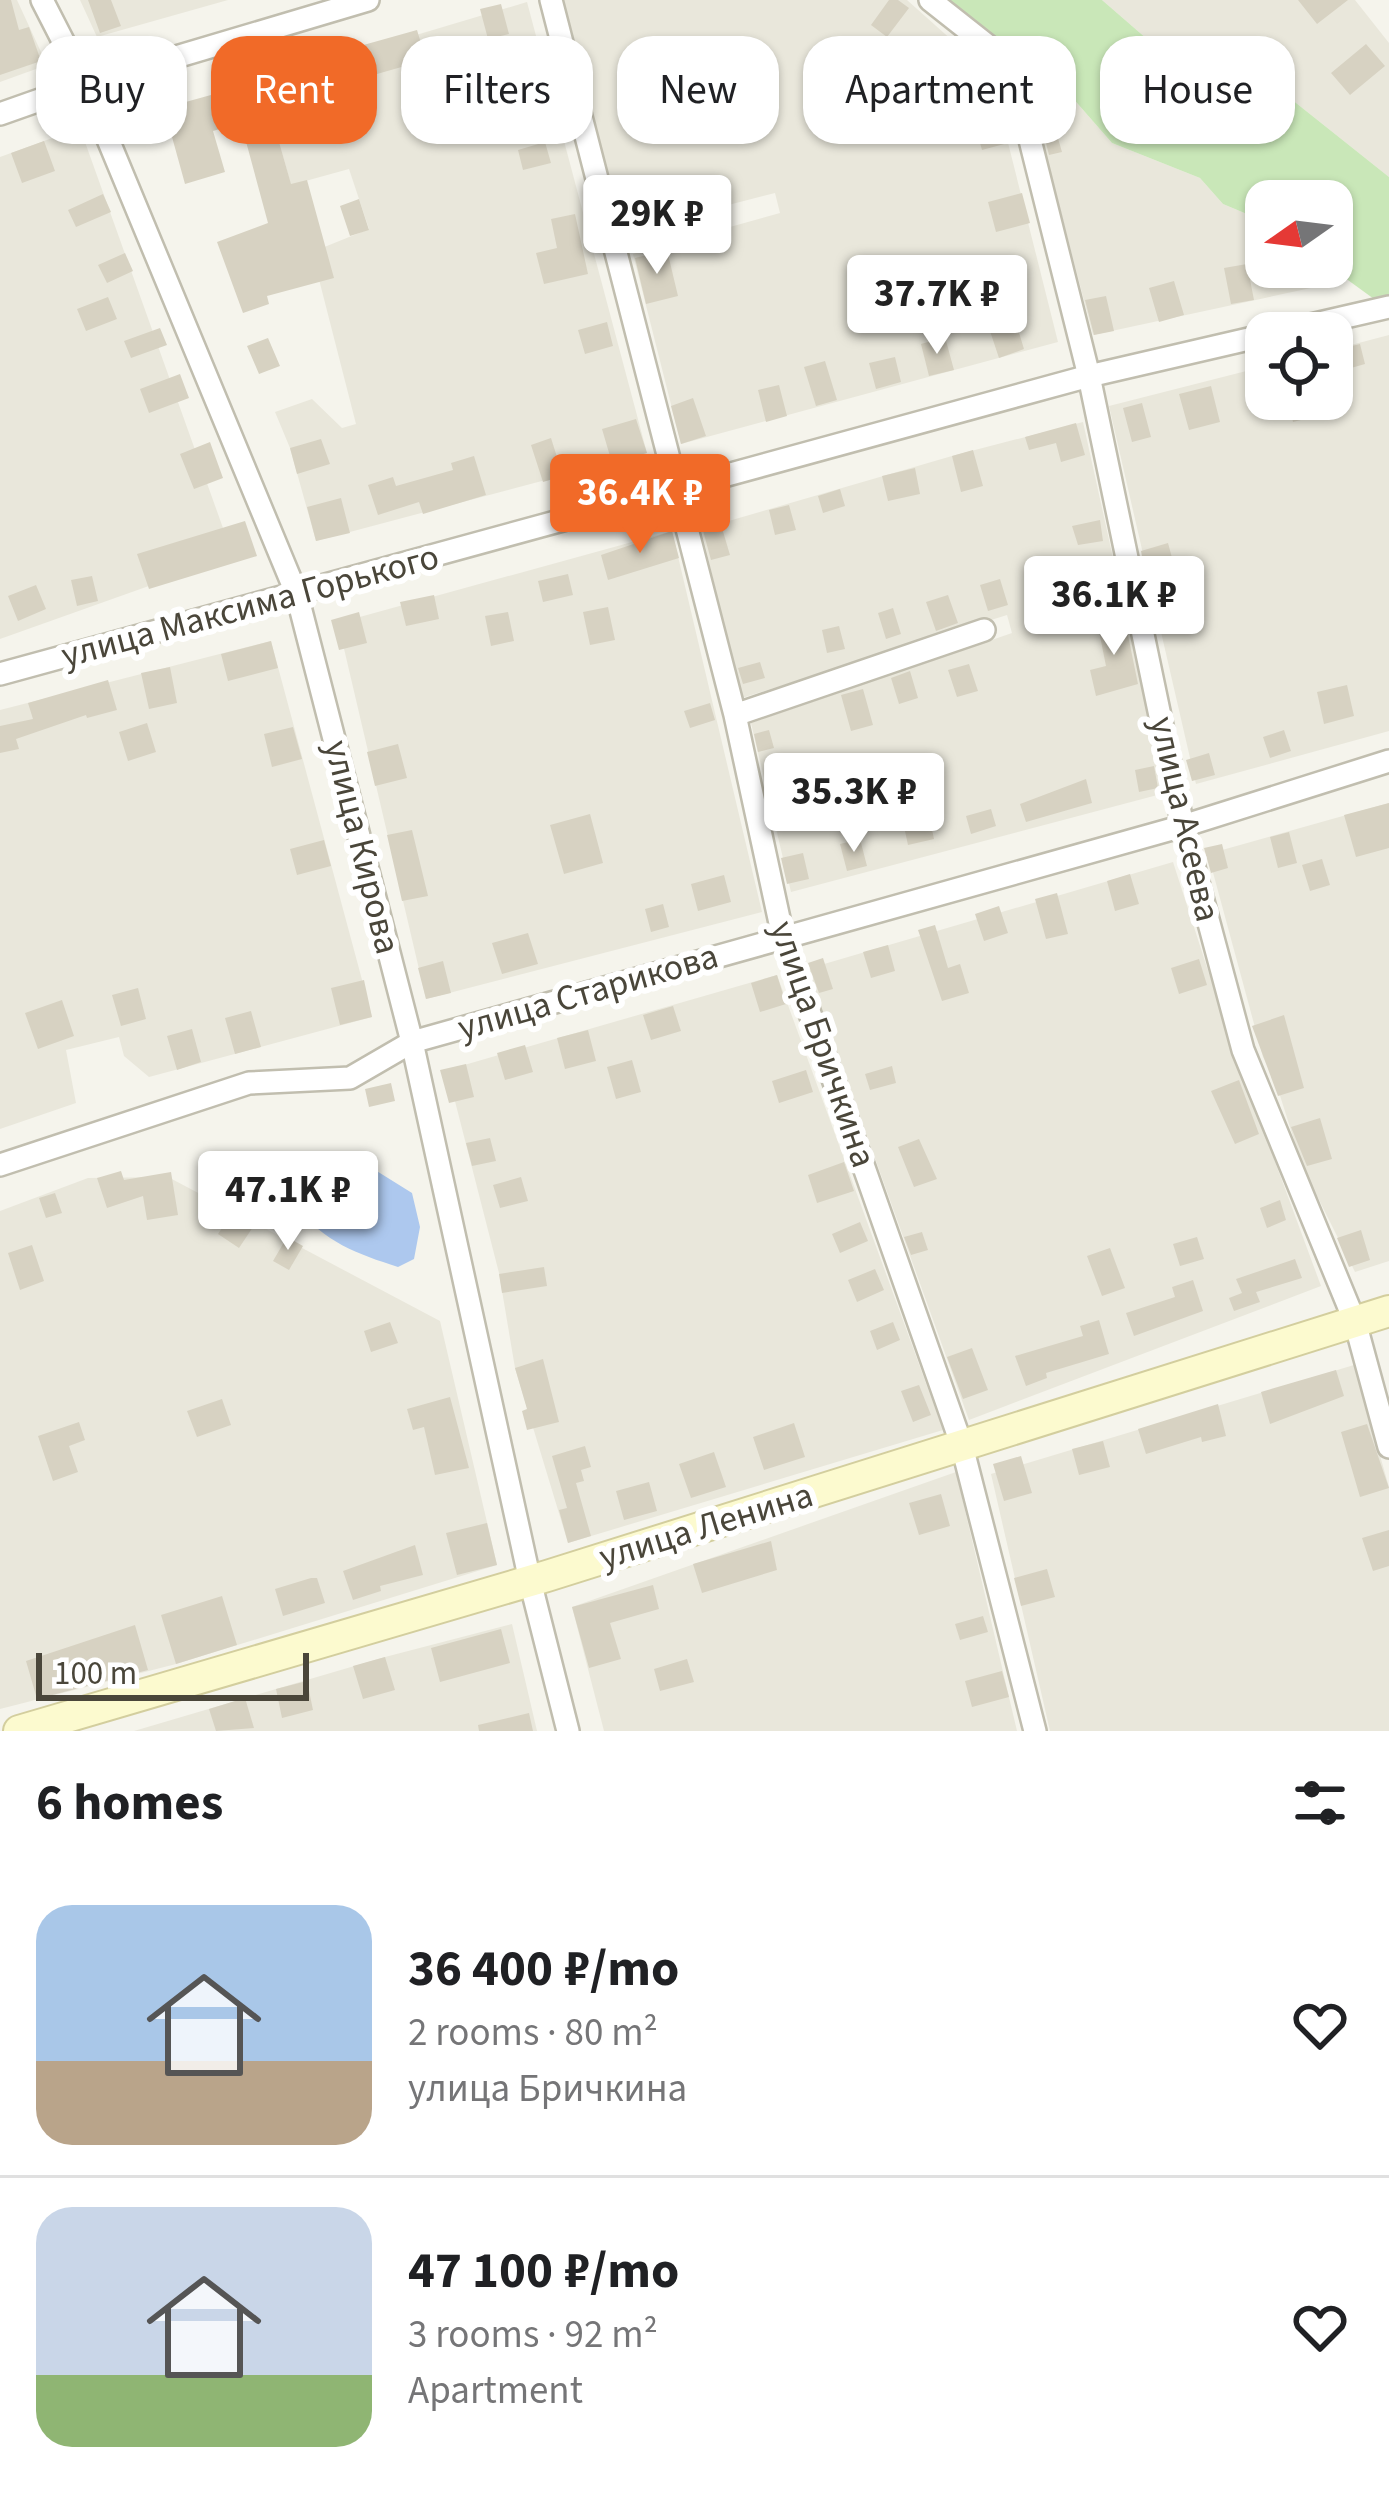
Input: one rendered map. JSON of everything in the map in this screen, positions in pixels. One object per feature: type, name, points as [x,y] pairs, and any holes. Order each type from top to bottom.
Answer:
[{"type":"street","name":"улица Кирова","points":[[42,0],[61,36]]},
{"type":"street","points":[[187,54],[368,0]]},
{"type":"street","name":"улица Бричкина","points":[[551,0],[735,716],[783,937],[962,1446],[1035,1731]]},
{"type":"street","name":"улица Асеева","points":[[930,0],[1011,64],[1089,376],[1183,826],[1243,1050],[1355,1322],[1389,1448]]},
{"type":"street","points":[[0,114],[36,101]]},
{"type":"street","name":"улица Кирова","points":[[111,144],[297,595],[412,1042],[530,1581],[568,1731]]},
{"type":"street","points":[[1353,315],[1389,307]]},
{"type":"street","name":"улица Максима Горького","points":[[0,674],[1089,376],[1245,340]]},
{"type":"street","points":[[735,716],[984,630]]},
{"type":"street","name":"улица Старикова","points":[[0,1165],[249,1083],[350,1078],[412,1042],[1183,826],[1389,761]]},
{"type":"street","name":"улица Ленина","points":[[19,1731],[530,1581],[1389,1311]]},
{"type":"shaded area","points":[[0,0],[17,0],[36,41],[36,69],[0,82]]},
{"type":"shaded area","points":[[80,0],[228,0],[101,36]]},
{"type":"shaded area","points":[[560,0],[907,0],[947,36],[803,36],[803,144],[1008,144],[1058,342],[681,444],[633,254],[780,213],[775,193],[624,232],[593,120],[593,36],[570,36]]},
{"type":"shaded area","points":[[1102,0],[1355,0],[1389,43],[1389,177],[1295,102],[1295,36],[1144,36]]},
{"type":"shaded area","points":[[527,2],[536,36],[413,36]]},
{"type":"shaded area","points":[[401,40],[401,144],[565,144],[647,453],[316,541],[275,412],[312,399],[342,428],[356,424],[312,252],[369,229],[349,169],[291,185],[280,144],[377,144],[377,47]]},
{"type":"shaded area","points":[[1076,102],[1100,129],[1100,144],[1115,144],[1200,178],[1223,204],[1245,213],[1245,288],[1311,288],[1093,335],[1043,144],[1076,144]]},
{"type":"shaded area","points":[[36,144],[86,144],[233,556],[0,639],[0,157]]},
{"type":"shaded area","points":[[1389,335],[1389,731],[1196,784],[1109,406],[1245,371],[1245,420],[1353,420],[1353,344]]},
{"type":"shaded area","points":[[1083,422],[1165,793],[791,892],[751,723],[1012,633],[1007,615],[742,698],[701,529]]},
{"type":"shaded area","points":[[672,531],[762,912],[426,999],[338,623]]},
{"type":"shaded area","points":[[271,641],[372,1017],[149,1077],[124,1056],[119,1037],[66,1050],[76,1103],[0,1129],[0,710]]},
{"type":"shaded area","points":[[1389,803],[1389,1261],[1355,1272],[1303,1168],[1263,1057],[1208,854]]},
{"type":"shaded area","points":[[1173,862],[1232,1045],[1321,1286],[969,1420],[807,969]]},
{"type":"shaded area","points":[[777,975],[943,1430],[568,1543],[515,1368],[499,1273],[447,1070]]},
{"type":"shaded area","points":[[168,1177],[440,1321],[497,1565],[176,1664],[0,1709],[0,1211],[88,1178]]},
{"type":"shaded area","points":[[1354,1365],[1389,1487],[1389,1731],[1050,1731],[991,1474]]},
{"type":"shaded area","points":[[956,1472],[1017,1731],[604,1731],[572,1607]]},
{"type":"shaded area","points":[[512,1624],[537,1731],[134,1731],[385,1657]]},
{"type":"green space","points":[[942,0],[1102,0],[1144,36],[1100,36],[1100,129],[1076,102],[1076,36],[992,36]]},
{"type":"green space","points":[[1295,102],[1389,177],[1389,297],[1374,299],[1353,284],[1353,180],[1245,180],[1245,213],[1223,204],[1200,178],[1115,144],[1295,144]]},
{"type":"water","points":[[305,1158],[359,1160],[412,1193],[420,1227],[414,1259],[398,1267],[355,1251],[318,1229],[297,1206],[311,1182]]},
{"type":"building","points":[[0,0],[11,0],[19,30],[29,27],[36,63],[0,75]]},
{"type":"building","points":[[88,0],[111,0],[121,26],[100,33]]},
{"type":"building","points":[[889,0],[909,8],[888,36],[871,25]]},
{"type":"building","points":[[1298,0],[1348,0],[1317,24]]},
{"type":"building","points":[[501,4],[509,34],[487,36],[480,9]]},
{"type":"building","points":[[417,30],[419,36],[401,36],[401,67],[377,74],[377,41]]},
{"type":"building","points":[[1366,44],[1385,66],[1350,95],[1331,73]]},
{"type":"building","points":[[211,95],[211,144],[217,144],[225,172],[185,184],[174,144],[187,144],[187,102]]},
{"type":"building","points":[[45,144],[55,171],[22,183],[11,153]]},
{"type":"building","points":[[247,144],[280,144],[291,184],[307,180],[334,278],[267,296],[269,304],[243,313],[217,242],[268,223]]},
{"type":"building","points":[[546,144],[551,163],[523,170],[518,150]]},
{"type":"building","points":[[1046,144],[1060,144],[1062,152],[1049,155]]},
{"type":"building","points":[[1022,193],[1030,223],[996,232],[988,202]]},
{"type":"building","points":[[103,194],[111,212],[76,227],[68,210]]},
{"type":"building","points":[[359,199],[369,230],[350,236],[340,206]]},
{"type":"building","points":[[575,214],[588,274],[544,284],[536,253],[557,248],[551,219]]},
{"type":"building","points":[[667,250],[678,296],[646,304],[635,258]]},
{"type":"building","points":[[125,253],[133,271],[107,283],[98,265]]},
{"type":"building","points":[[1245,264],[1245,288],[1252,288],[1254,300],[1231,304],[1224,268]]},
{"type":"building","points":[[1174,281],[1184,315],[1159,322],[1149,288]]},
{"type":"building","points":[[1106,296],[1114,331],[1094,335],[1085,300]]},
{"type":"building","points":[[108,297],[117,319],[86,331],[77,309]]},
{"type":"building","points":[[1013,313],[1024,349],[999,358],[987,322]]},
{"type":"building","points":[[607,322],[613,346],[585,354],[578,330]]},
{"type":"building","points":[[160,328],[167,345],[131,358],[124,341]]},
{"type":"building","points":[[945,337],[954,370],[929,376],[921,344]]},
{"type":"building","points":[[268,338],[280,366],[259,374],[247,346]]},
{"type":"building","points":[[1360,344],[1365,364],[1353,367],[1353,346]]},
{"type":"building","points":[[895,357],[901,382],[876,389],[869,363]]},
{"type":"building","points":[[825,361],[837,400],[816,406],[804,367]]},
{"type":"building","points":[[180,374],[189,398],[149,413],[140,389]]},
{"type":"building","points":[[779,385],[787,416],[766,422],[758,390]]},
{"type":"building","points":[[1211,386],[1220,422],[1189,430],[1179,394]]},
{"type":"building","points":[[693,398],[706,436],[681,444],[671,406]]},
{"type":"building","points":[[1142,403],[1151,437],[1132,442],[1123,408]]},
{"type":"building","points":[[636,419],[647,453],[612,463],[602,429]]},
{"type":"building","points":[[1076,423],[1085,455],[1061,462],[1056,443],[1029,450],[1025,437]]},
{"type":"building","points":[[551,438],[563,476],[543,482],[531,445]]},
{"type":"building","points":[[321,439],[330,464],[297,474],[290,448]]},
{"type":"building","points":[[210,442],[223,478],[194,489],[180,454]]},
{"type":"building","points":[[973,450],[983,486],[961,492],[952,456]]},
{"type":"building","points":[[474,456],[486,495],[423,514],[419,502],[378,515],[368,485],[393,477],[396,486],[453,470],[451,463]]},
{"type":"building","points":[[915,468],[920,494],[888,501],[882,476]]},
{"type":"building","points":[[840,489],[845,506],[823,513],[818,496]]},
{"type":"building","points":[[341,498],[350,533],[316,541],[307,507]]},
{"type":"building","points":[[789,505],[796,530],[775,535],[769,510]]},
{"type":"building","points":[[719,518],[730,555],[711,560],[701,523]]},
{"type":"building","points":[[1100,520],[1103,541],[1078,545],[1072,526]]},
{"type":"building","points":[[245,521],[257,556],[149,589],[137,554]]},
{"type":"building","points":[[672,531],[679,558],[608,580],[601,555]]},
{"type":"building","points":[[1168,543],[1174,565],[1145,572],[1141,551]]},
{"type":"building","points":[[1096,571],[1102,595],[1078,601],[1072,577]]},
{"type":"building","points":[[568,574],[573,595],[543,602],[538,581]]},
{"type":"building","points":[[92,576],[98,601],[77,606],[71,580]]},
{"type":"building","points":[[1000,579],[1008,605],[988,611],[980,585]]},
{"type":"building","points":[[36,585],[46,609],[18,621],[8,596]]},
{"type":"building","points":[[434,595],[439,619],[406,626],[400,602]]},
{"type":"building","points":[[948,595],[958,623],[936,631],[926,602]]},
{"type":"building","points":[[1183,600],[1189,626],[1158,633],[1153,608]]},
{"type":"building","points":[[608,607],[615,640],[590,645],[583,612]]},
{"type":"building","points":[[893,608],[901,634],[886,639],[878,613]]},
{"type":"building","points":[[359,612],[367,643],[339,650],[331,620]]},
{"type":"building","points":[[508,612],[514,641],[491,646],[485,616]]},
{"type":"building","points":[[1124,616],[1138,684],[1096,696],[1090,670],[1106,666],[1097,621]]},
{"type":"building","points":[[839,626],[845,649],[827,653],[822,630]]},
{"type":"building","points":[[271,641],[278,668],[228,681],[221,654]]},
{"type":"building","points":[[760,662],[765,678],[743,684],[738,668]]},
{"type":"building","points":[[969,664],[978,691],[957,697],[948,670]]},
{"type":"building","points":[[170,667],[177,703],[149,709],[141,673]]},
{"type":"building","points":[[910,671],[918,698],[899,704],[891,678]]},
{"type":"building","points":[[108,680],[117,710],[86,715],[16,739],[19,749],[0,753],[0,726],[33,719],[28,703]]},
{"type":"building","points":[[1347,685],[1354,716],[1324,724],[1317,692]]},
{"type":"building","points":[[863,689],[873,725],[851,731],[841,695]]},
{"type":"building","points":[[710,703],[715,720],[690,728],[684,711]]},
{"type":"building","points":[[147,723],[156,752],[128,761],[119,732]]},
{"type":"building","points":[[293,727],[302,759],[272,767],[264,734]]},
{"type":"building","points":[[769,730],[774,748],[758,752],[754,734]]},
{"type":"building","points":[[1284,730],[1291,751],[1270,758],[1263,737]]},
{"type":"building","points":[[398,744],[407,778],[375,786],[367,752]]},
{"type":"building","points":[[1209,753],[1215,775],[1192,781],[1186,760]]},
{"type":"building","points":[[1154,766],[1158,788],[1139,792],[1135,770]]},
{"type":"building","points":[[1086,779],[1092,803],[1026,822],[1020,804]]},
{"type":"building","points":[[780,782],[787,807],[771,811],[766,786]]},
{"type":"building","points":[[1389,803],[1389,848],[1356,857],[1344,815]]},
{"type":"building","points":[[991,809],[996,826],[971,834],[966,816]]},
{"type":"building","points":[[590,814],[603,863],[564,874],[550,825]]},
{"type":"building","points":[[929,816],[934,839],[908,845],[903,822]]},
{"type":"building","points":[[412,830],[428,896],[402,901],[387,835]]},
{"type":"building","points":[[1289,832],[1297,863],[1278,868],[1270,837]]},
{"type":"building","points":[[860,839],[867,866],[847,871],[840,844]]},
{"type":"building","points":[[324,840],[331,866],[297,875],[290,849]]},
{"type":"building","points":[[1222,844],[1228,868],[1211,873],[1204,848]]},
{"type":"building","points":[[803,853],[809,879],[787,884],[781,858]]},
{"type":"building","points":[[1322,859],[1330,885],[1310,891],[1302,865]]},
{"type":"building","points":[[1130,874],[1139,904],[1115,911],[1107,881]]},
{"type":"building","points":[[724,875],[731,902],[698,911],[691,884]]},
{"type":"building","points":[[1057,893],[1068,934],[1046,939],[1035,899]]},
{"type":"building","points":[[663,904],[669,927],[651,932],[645,909]]},
{"type":"building","points":[[999,906],[1008,933],[984,941],[975,914]]},
{"type":"building","points":[[935,925],[948,968],[960,964],[969,993],[942,1001],[918,930]]},
{"type":"building","points":[[528,933],[538,964],[502,974],[492,943]]},
{"type":"building","points":[[888,945],[895,971],[871,978],[863,952]]},
{"type":"building","points":[[823,958],[833,989],[819,993],[808,963]]},
{"type":"building","points":[[1199,959],[1207,985],[1179,994],[1171,968]]},
{"type":"building","points":[[443,961],[451,993],[426,999],[418,968]]},
{"type":"building","points":[[777,975],[786,1004],[760,1012],[751,983]]},
{"type":"building","points":[[364,980],[372,1017],[340,1025],[331,988]]},
{"type":"building","points":[[138,988],[146,1019],[121,1026],[112,995]]},
{"type":"building","points":[[62,1000],[74,1036],[38,1049],[25,1013]]},
{"type":"building","points":[[673,1006],[681,1031],[651,1040],[643,1015]]},
{"type":"building","points":[[251,1011],[261,1047],[235,1054],[225,1018]]},
{"type":"building","points":[[1284,1015],[1304,1088],[1278,1096],[1252,1026]]},
{"type":"building","points":[[192,1029],[201,1062],[177,1070],[167,1036]]},
{"type":"building","points":[[588,1030],[596,1061],[565,1069],[557,1038]]},
{"type":"building","points":[[525,1045],[533,1072],[505,1080],[497,1053]]},
{"type":"building","points":[[632,1060],[641,1092],[616,1099],[607,1067]]},
{"type":"building","points":[[466,1064],[474,1097],[449,1103],[440,1070]]},
{"type":"building","points":[[892,1066],[896,1083],[870,1090],[865,1074]]},
{"type":"building","points":[[806,1070],[813,1092],[779,1103],[772,1081]]},
{"type":"building","points":[[1239,1080],[1259,1134],[1235,1144],[1211,1091]]},
{"type":"building","points":[[391,1083],[395,1101],[369,1107],[365,1089]]},
{"type":"building","points":[[1320,1118],[1332,1159],[1307,1166],[1291,1127]]},
{"type":"building","points":[[490,1138],[496,1161],[472,1166],[466,1143]]},
{"type":"building","points":[[919,1139],[937,1179],[914,1187],[898,1147]]},
{"type":"building","points":[[844,1162],[854,1191],[817,1203],[808,1175]]},
{"type":"building","points":[[121,1171],[124,1180],[171,1172],[178,1215],[147,1220],[143,1196],[107,1208],[97,1178]]},
{"type":"building","points":[[521,1177],[528,1201],[500,1208],[493,1185]]},
{"type":"building","points":[[55,1193],[62,1213],[46,1218],[39,1198]]},
{"type":"building","points":[[1280,1200],[1286,1220],[1267,1228],[1260,1208]]},
{"type":"building","points":[[234,1210],[255,1224],[239,1248],[218,1234]]},
{"type":"building","points":[[860,1222],[868,1241],[840,1253],[832,1234]]},
{"type":"building","points":[[1361,1230],[1370,1260],[1349,1267],[1337,1238]]},
{"type":"building","points":[[922,1232],[928,1250],[911,1255],[904,1237]]},
{"type":"building","points":[[287,1237],[303,1246],[289,1270],[273,1261]]},
{"type":"building","points":[[1197,1237],[1204,1259],[1180,1266],[1173,1244]]},
{"type":"building","points":[[32,1245],[44,1281],[20,1290],[8,1253]]},
{"type":"building","points":[[1110,1248],[1125,1288],[1102,1296],[1087,1256]]},
{"type":"building","points":[[1295,1259],[1302,1278],[1256,1292],[1260,1302],[1234,1311],[1229,1298],[1242,1293],[1236,1279]]},
{"type":"building","points":[[544,1267],[547,1286],[502,1293],[499,1274]]},
{"type":"building","points":[[875,1269],[884,1290],[857,1302],[848,1280]]},
{"type":"building","points":[[1193,1280],[1203,1311],[1134,1336],[1126,1313],[1175,1297],[1172,1287]]},
{"type":"building","points":[[1099,1320],[1109,1354],[1046,1373],[1047,1378],[1026,1386],[1015,1356],[1083,1336],[1080,1326]]},
{"type":"building","points":[[390,1322],[398,1343],[371,1352],[364,1331]]},
{"type":"building","points":[[893,1322],[900,1340],[877,1350],[870,1331]]},
{"type":"building","points":[[972,1348],[988,1390],[963,1399],[947,1357]]},
{"type":"building","points":[[543,1359],[559,1422],[527,1430],[522,1411],[527,1409],[515,1368]]},
{"type":"building","points":[[1336,1370],[1344,1396],[1270,1424],[1261,1392]]},
{"type":"building","points":[[919,1385],[931,1415],[913,1422],[901,1391]]},
{"type":"building","points":[[450,1397],[469,1468],[435,1475],[424,1427],[413,1430],[407,1409]]},
{"type":"building","points":[[222,1399],[231,1425],[197,1437],[187,1411]]},
{"type":"building","points":[[1218,1404],[1226,1436],[1202,1442],[1201,1437],[1146,1454],[1138,1429]]},
{"type":"building","points":[[79,1422],[85,1440],[69,1446],[78,1472],[53,1481],[38,1436]]},
{"type":"building","points":[[794,1423],[805,1457],[764,1470],[753,1437]]},
{"type":"building","points":[[1367,1424],[1389,1488],[1360,1497],[1341,1432]]},
{"type":"building","points":[[1103,1441],[1110,1467],[1079,1475],[1072,1449]]},
{"type":"building","points":[[585,1446],[591,1467],[581,1470],[584,1481],[576,1483],[591,1536],[568,1543],[559,1510],[567,1508],[552,1456]]},
{"type":"building","points":[[714,1452],[726,1487],[691,1498],[679,1464]]},
{"type":"building","points":[[1021,1456],[1032,1493],[1004,1501],[993,1464]]},
{"type":"building","points":[[649,1482],[657,1511],[624,1520],[616,1491]]},
{"type":"building","points":[[941,1494],[950,1526],[919,1535],[909,1503]]},
{"type":"building","points":[[487,1523],[497,1565],[457,1575],[446,1533]]},
{"type":"building","points":[[1389,1530],[1389,1566],[1373,1571],[1362,1538]]},
{"type":"building","points":[[771,1541],[777,1570],[702,1593],[693,1564]]},
{"type":"building","points":[[415,1545],[423,1575],[380,1586],[381,1591],[353,1600],[343,1571]]},
{"type":"building","points":[[1047,1569],[1055,1597],[1021,1606],[1014,1578]]},
{"type":"building","points":[[317,1578],[325,1603],[283,1616],[275,1589]]},
{"type":"building","points":[[653,1585],[659,1609],[610,1623],[621,1659],[589,1668],[572,1607]]},
{"type":"building","points":[[222,1596],[237,1645],[176,1664],[161,1615]]},
{"type":"building","points":[[983,1616],[988,1632],[960,1640],[955,1624]]},
{"type":"building","points":[[135,1625],[148,1670],[37,1699],[26,1661]]},
{"type":"building","points":[[501,1629],[510,1663],[440,1682],[431,1648]]},
{"type":"building","points":[[385,1657],[395,1690],[363,1699],[353,1666]]},
{"type":"building","points":[[687,1659],[694,1682],[660,1691],[654,1669]]},
{"type":"building","points":[[1002,1671],[1009,1697],[972,1707],[965,1681]]},
{"type":"building","points":[[307,1681],[313,1710],[282,1718],[276,1689]]},
{"type":"building","points":[[245,1698],[254,1728],[216,1731],[209,1709]]},
{"type":"building","points":[[529,1713],[533,1731],[479,1731],[478,1725]]}]
